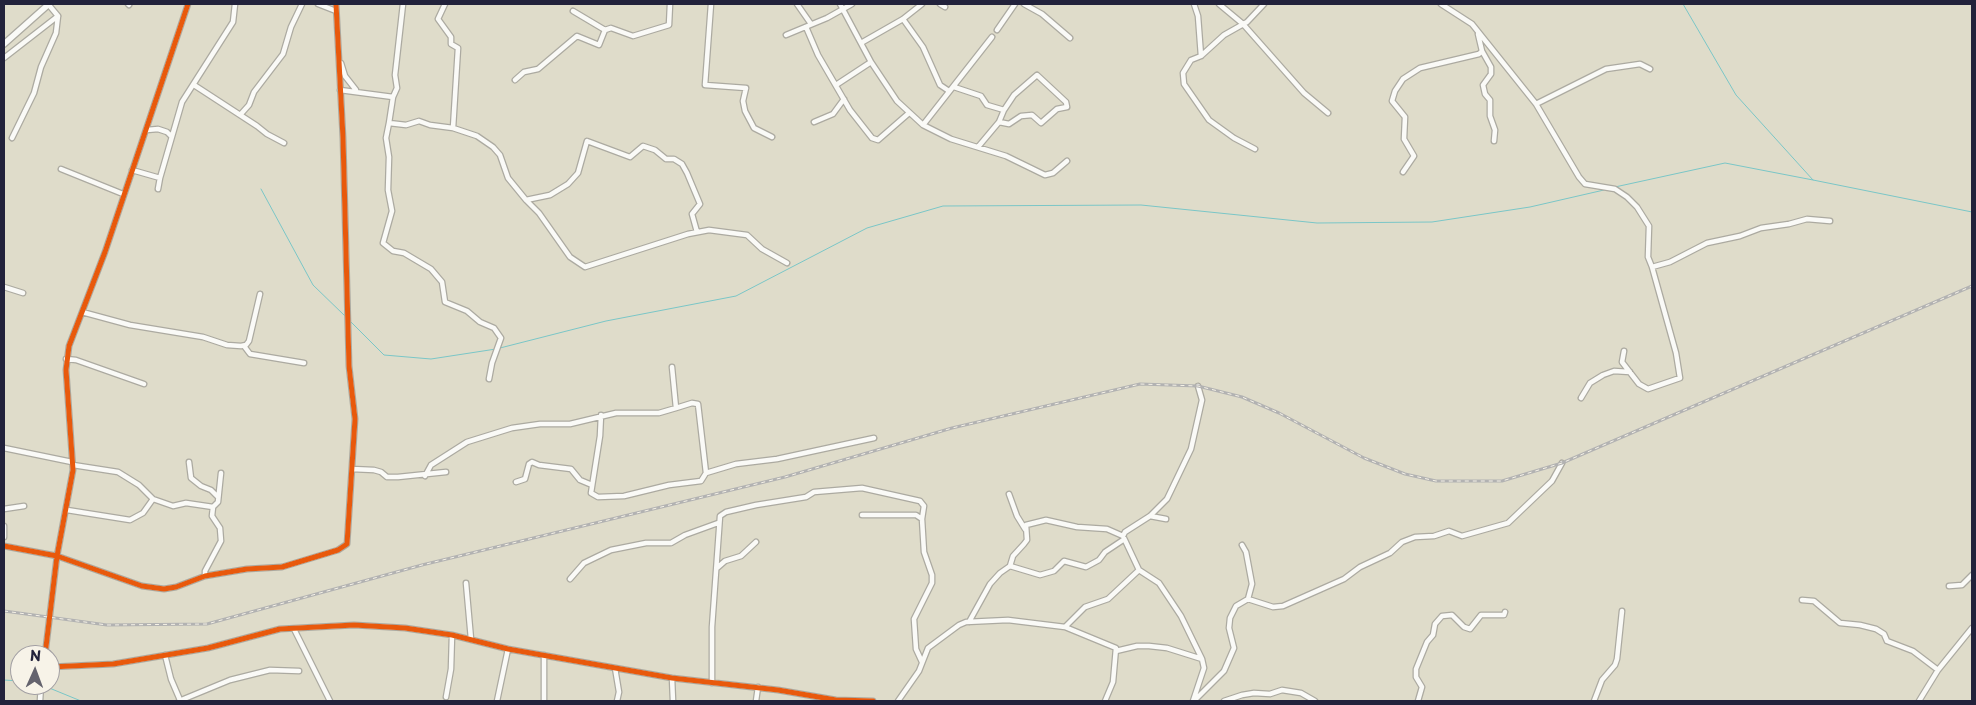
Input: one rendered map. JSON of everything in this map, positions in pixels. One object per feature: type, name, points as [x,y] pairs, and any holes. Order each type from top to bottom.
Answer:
[{"type":"main road","points":[[4,44],[49,4]]},
{"type":"street","points":[[12,138],[34,92],[41,67],[56,32],[58,16],[49,4]]},
{"type":"street","points":[[46,645],[57,556],[67,510],[72,464],[66,359],[188,4]]},
{"type":"street","points":[[158,190],[171,136],[182,102],[233,22],[235,4]]},
{"type":"street","points":[[240,115],[249,105],[254,92],[283,54],[302,4]]},
{"type":"street","points":[[318,4],[336,11]]},
{"type":"street","points":[[4,546],[57,556],[150,588],[176,587],[205,576],[247,569],[282,567],[344,548],[348,540],[355,419],[349,366],[336,4]]},
{"type":"street","points":[[403,4],[395,75],[397,88],[393,97],[386,138],[389,157],[388,190],[392,211],[383,243],[393,251],[404,253],[431,269],[442,282],[445,302],[468,311],[480,322],[494,328],[501,338],[492,363],[489,379]]},
{"type":"street","points":[[444,4],[438,18],[450,37],[451,44],[458,48],[453,128]]},
{"type":"street","points":[[573,11],[605,30],[611,28],[633,36],[669,25],[670,4]]},
{"type":"street","points":[[711,4],[704,85],[746,88],[743,101],[745,111],[754,128],[772,137]]},
{"type":"street","points":[[797,4],[810,24]]},
{"type":"street","points":[[786,35],[806,27],[841,6],[852,4]]},
{"type":"street","points":[[861,42],[903,19],[922,4]]},
{"type":"street","points":[[997,30],[1015,4]]},
{"type":"street","points":[[1024,4],[1038,14],[1042,14],[1070,38]]},
{"type":"street","points":[[1194,4],[1198,16],[1201,56]]},
{"type":"street","points":[[1219,4],[1243,24],[1304,93],[1328,112]]},
{"type":"street","points":[[1255,148],[1234,138],[1209,120],[1184,84],[1183,72],[1191,60],[1201,56],[1224,35],[1243,24],[1264,4]]},
{"type":"street","points":[[1441,4],[1472,24],[1478,34],[1536,104],[1579,178],[1585,184],[1615,189],[1627,197],[1646,220],[1649,226],[1648,257],[1676,353],[1680,378],[1648,388],[1639,384],[1622,362],[1624,351]]},
{"type":"street","points":[[841,6],[871,62],[896,102],[923,125],[951,139],[1006,156],[1046,175],[1053,173],[1067,161]]},
{"type":"street","points":[[4,58],[58,16]]},
{"type":"street","points":[[903,19],[923,47],[940,85],[981,96],[987,105],[1004,110]]},
{"type":"street","points":[[806,27],[818,55],[850,110],[875,140],[878,140],[909,113]]},
{"type":"street","points":[[515,80],[524,72],[538,69],[577,36],[599,45],[605,30]]},
{"type":"street","points":[[1478,34],[1482,51],[1491,67],[1491,74],[1484,85],[1485,94],[1490,100],[1490,116],[1495,130],[1494,141]]},
{"type":"street","points":[[923,125],[992,37]]},
{"type":"street","points":[[1402,172],[1414,156],[1404,139],[1405,117],[1392,101],[1398,86],[1409,74],[1420,68],[1460,59],[1482,51]]},
{"type":"street","points":[[339,56],[345,76],[356,90]]},
{"type":"street","points":[[836,85],[871,62]]},
{"type":"street","points":[[1536,104],[1606,69],[1640,64],[1650,69]]},
{"type":"street","points":[[978,147],[998,122],[1014,95],[1037,75],[1066,102],[1067,107],[1057,109],[1041,123],[1032,115],[1021,116],[1009,124],[998,122]]},
{"type":"street","points":[[194,85],[267,134],[284,142]]},
{"type":"street","points":[[340,90],[356,90],[393,97]]},
{"type":"street","points":[[814,122],[833,114],[844,98]]},
{"type":"street","points":[[389,124],[406,124],[419,121],[430,125],[453,128],[477,136],[493,146],[504,162],[508,178],[539,213],[570,257],[585,267],[697,232],[709,230],[747,236],[762,249],[787,263]]},
{"type":"street","points":[[146,130],[158,129],[171,136]]},
{"type":"street","points":[[526,200],[550,195],[568,184],[578,173],[587,140],[630,157],[643,146],[655,150],[666,159],[674,159],[682,164],[700,204],[692,214],[697,232]]},
{"type":"street","points":[[61,169],[123,194]]},
{"type":"street","points":[[132,170],[160,178]]},
{"type":"street","points":[[1652,267],[1670,262],[1706,243],[1740,236],[1761,228],[1789,224],[1807,218],[1830,221]]},
{"type":"street","points":[[4,287],[23,293]]},
{"type":"street","points":[[82,312],[130,325],[203,337],[227,345],[244,346],[249,342],[260,294]]},
{"type":"street","points":[[244,346],[250,354],[304,362]]},
{"type":"street","points":[[66,359],[76,360],[144,384]]},
{"type":"street","points":[[672,367],[676,408]]},
{"type":"street","points":[[1581,398],[1590,383],[1603,375],[1614,371],[1630,372]]},
{"type":"street","points":[[1010,566],[1040,575],[1055,570],[1064,561],[1086,567],[1099,560],[1105,552],[1150,516],[1167,499],[1191,449],[1202,400],[1198,386]]},
{"type":"street","points":[[424,476],[431,465],[480,436],[512,428],[540,424],[570,424],[601,415],[616,412],[659,413],[692,403],[698,404],[706,473],[701,481],[669,485],[624,496],[594,496],[591,494],[600,436],[601,415]]},
{"type":"street","points":[[706,473],[736,464],[777,460],[874,438]]},
{"type":"street","points":[[4,448],[72,464],[118,472],[139,485],[154,499],[173,506],[186,503],[213,507]]},
{"type":"street","points":[[189,462],[191,478],[201,486],[211,490],[218,497]]},
{"type":"street","points":[[516,482],[525,479],[529,464],[532,462],[539,465],[571,469],[583,483],[592,485]]},
{"type":"street","points":[[1194,701],[1224,671],[1234,648],[1229,628],[1230,618],[1236,606],[1248,600],[1273,606],[1282,606],[1344,579],[1360,568],[1390,553],[1402,542],[1449,531],[1462,536],[1508,523],[1552,481],[1562,463]]},
{"type":"street","points":[[352,469],[374,470],[381,472],[387,477],[424,476],[446,472]]},
{"type":"street","points":[[205,576],[205,571],[221,541],[220,528],[212,516],[213,507],[216,506],[218,497],[221,472]]},
{"type":"street","points":[[712,683],[712,627],[720,516],[726,512],[806,496],[814,492],[862,488],[920,501],[924,506],[922,519],[924,552],[932,575],[932,583],[914,619],[916,649],[922,662]]},
{"type":"street","points":[[969,622],[990,584],[1000,572],[1010,566],[1013,556],[1027,540],[1025,529],[1017,516],[1009,494]]},
{"type":"street","points":[[67,510],[130,520],[143,514],[154,499]]},
{"type":"street","points":[[4,509],[24,506]]},
{"type":"street","points":[[862,515],[916,515],[922,519]]},
{"type":"street","points":[[1150,516],[1166,519]]},
{"type":"street","points":[[1025,529],[1026,525],[1046,520],[1077,527],[1107,529],[1123,538],[1139,570],[1159,583],[1180,616],[1202,659],[1204,668],[1194,701]]},
{"type":"street","points":[[570,579],[584,563],[611,550],[646,543],[671,543],[685,535],[718,523]]},
{"type":"street","points":[[4,526],[4,536]]},
{"type":"street","points":[[716,569],[720,564],[741,556],[756,542]]},
{"type":"street","points":[[1242,545],[1246,552],[1252,584],[1248,600]]},
{"type":"street","points":[[1065,627],[1085,607],[1108,599],[1139,570]]},
{"type":"street","points":[[1949,586],[1962,585],[1972,576]]},
{"type":"street","points":[[466,583],[471,639]]},
{"type":"street","points":[[1802,600],[1814,601],[1840,623],[1876,629],[1884,634],[1887,641],[1913,651],[1938,670]]},
{"type":"street","points":[[1594,701],[1602,680],[1615,665],[1617,659],[1622,611]]},
{"type":"street","points":[[1418,701],[1422,687],[1416,677],[1416,669],[1427,642],[1433,635],[1435,624],[1442,616],[1452,616],[1464,627],[1470,629],[1481,615],[1504,614],[1506,612]]},
{"type":"street","points":[[898,701],[919,671],[928,648],[938,639],[959,625],[969,622],[1008,620],[1065,627],[1094,640],[1111,645],[1116,651],[1113,682],[1105,701]]},
{"type":"street","points":[[60,667],[113,664],[165,655],[241,641],[280,629],[294,630],[354,625],[406,628],[452,635],[508,649],[672,678],[758,687],[836,700],[873,701]]},
{"type":"street","points":[[1919,701],[1938,670],[1972,628]]},
{"type":"street","points":[[294,630],[330,701]]},
{"type":"street","points":[[446,697],[451,669],[452,635]]},
{"type":"street","points":[[1116,651],[1137,646],[1149,646],[1166,648],[1202,659]]},
{"type":"street","points":[[497,701],[508,649]]},
{"type":"street","points":[[165,655],[179,701],[230,680],[270,670],[299,671]]},
{"type":"street","points":[[544,655],[544,701]]},
{"type":"street","points":[[615,668],[619,692],[617,701]]},
{"type":"street","points":[[672,678],[672,701]]},
{"type":"street","points":[[756,701],[758,687]]},
{"type":"street","points":[[1224,701],[1242,695],[1254,693],[1270,694],[1282,690],[1301,693],[1315,701]]},
{"type":"waterway","points":[[1683,4],[1736,95],[1813,180],[1972,212]]},
{"type":"waterway","points":[[1615,187],[1725,163],[1813,180]]},
{"type":"waterway","points":[[261,189],[313,285],[345,316]]},
{"type":"waterway","points":[[500,348],[606,321],[736,296],[867,228],[943,206],[1141,205],[1317,223],[1432,222],[1530,207],[1604,190]]},
{"type":"waterway","points":[[350,321],[384,355],[431,359],[496,349]]},
{"type":"waterway","points":[[4,680],[10,680]]},
{"type":"waterway","points":[[60,692],[81,701]]},
{"type":"railway","points":[[4,611],[107,625],[207,624],[422,565],[785,477],[952,428],[1140,384],[1198,386],[1242,397],[1279,413],[1364,458],[1405,474],[1436,481],[1502,481],[1562,463],[1972,286]]},
{"type":"cycle path","points":[[46,645],[57,556],[73,470],[66,370],[69,346],[105,252],[188,4]]},
{"type":"cycle path","points":[[4,546],[57,556],[142,586],[164,589],[176,587],[205,576],[247,569],[282,567],[338,550],[347,544],[355,419],[349,366],[343,138],[336,4]]},
{"type":"cycle path","points":[[60,667],[113,664],[208,648],[280,629],[354,625],[405,628],[452,635],[508,649],[672,678],[778,690],[836,700],[873,701]]}]
